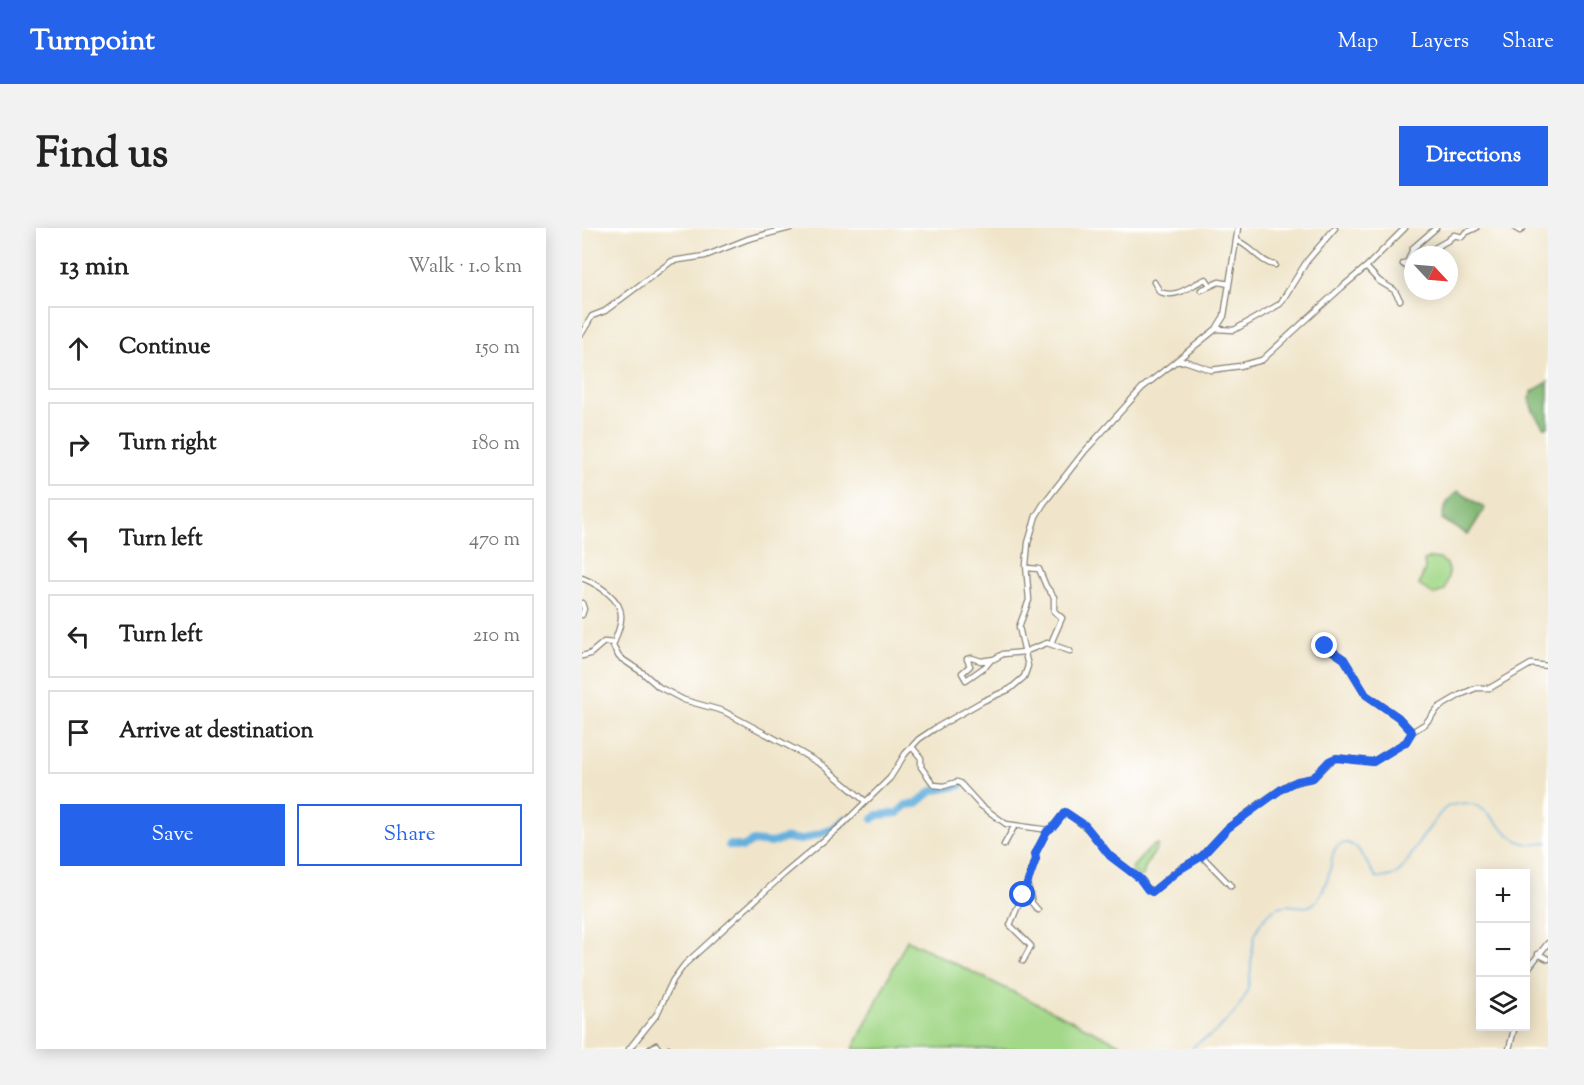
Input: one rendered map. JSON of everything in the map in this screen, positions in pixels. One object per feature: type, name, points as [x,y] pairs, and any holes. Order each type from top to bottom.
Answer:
[{"type":"street","points":[[582,333],[591,317],[605,311],[672,261],[705,256],[748,238],[790,228]]},
{"type":"street","points":[[629,1049],[657,1014],[673,980],[685,964],[784,874],[842,826],[890,778],[904,754],[934,729],[1019,683],[1028,669],[1019,627],[1029,600],[1027,568],[1033,524],[1044,503],[1084,452],[1142,388],[1216,329],[1226,313],[1238,228]]},
{"type":"street","points":[[1216,329],[1234,330],[1280,304],[1307,261],[1335,228]]},
{"type":"street","points":[[1175,362],[1185,361],[1211,370],[1259,362],[1366,267],[1405,228]]},
{"type":"street","points":[[1415,246],[1436,228]]},
{"type":"street","points":[[1470,236],[1476,228]]},
{"type":"street","points":[[1438,246],[1454,235],[1462,237],[1476,228]]},
{"type":"street","points":[[1515,228],[1520,231],[1523,228]]},
{"type":"street","points":[[1236,240],[1245,244],[1265,262],[1275,265]]},
{"type":"street","points":[[1366,267],[1378,281],[1394,290],[1400,300]]},
{"type":"street","points":[[1154,282],[1160,292],[1170,294],[1185,291],[1206,279],[1210,285]]},
{"type":"street","points":[[1202,290],[1219,282],[1229,284]]},
{"type":"street","points":[[1027,568],[1039,569],[1046,586],[1054,597],[1054,611],[1062,618],[1051,643]]},
{"type":"street","points":[[582,578],[603,590],[620,608],[621,624],[613,648],[619,657],[644,673],[659,687],[684,700],[723,711],[822,765],[865,801]]},
{"type":"street","points":[[582,603],[584,606],[582,615]]},
{"type":"street","points":[[582,656],[590,654],[604,642],[614,643]]},
{"type":"street","points":[[991,660],[987,666],[966,680],[962,673],[970,666],[967,659],[991,660],[1004,654],[1024,652],[1047,642],[1070,651]]},
{"type":"street","points":[[1314,642],[1325,646],[1344,659],[1366,695],[1398,717],[1412,732]]},
{"type":"street","points":[[1023,962],[1031,946],[1010,925],[1036,859],[1035,854],[1047,831],[1064,813],[1085,825],[1107,853],[1143,881],[1150,891],[1155,890],[1179,870],[1202,856],[1228,828],[1283,788],[1297,781],[1313,778],[1329,761],[1336,758],[1373,762],[1406,742],[1412,732],[1425,724],[1438,708],[1472,689],[1490,688],[1533,664],[1548,666]]},
{"type":"street","points":[[912,747],[921,758],[921,767],[934,785],[944,786],[957,782],[963,785],[983,808],[998,820],[1014,827],[1047,831]]},
{"type":"street","points":[[1004,845],[1014,827]]},
{"type":"street","points":[[1202,856],[1231,886]]},
{"type":"street","points":[[1026,887],[1029,889],[1029,897],[1038,910]]},
{"type":"street","points":[[1530,965],[1548,943]]},
{"type":"street","points":[[1538,954],[1548,959]]},
{"type":"street","points":[[1509,1049],[1514,1031]]},
{"type":"street","points":[[650,1049],[656,1045],[659,1049]]},
{"type":"green space","points":[[1548,381],[1548,427],[1544,427],[1533,411],[1530,396]]},
{"type":"green space","points":[[1458,491],[1485,508],[1468,535],[1442,519],[1447,503]]},
{"type":"green space","points":[[1440,559],[1447,564],[1449,573],[1445,590],[1434,595],[1419,585],[1425,569],[1424,560]]},
{"type":"green space","points":[[1156,844],[1158,845],[1143,876],[1139,877],[1131,869]]},
{"type":"green space","points":[[907,940],[1130,1049],[853,1049]]},
{"type":"waterway","points":[[873,819],[878,815],[898,813],[906,805],[916,804],[932,791],[960,785]]},
{"type":"waterway","points":[[1192,1049],[1232,1015],[1246,994],[1255,934],[1266,916],[1281,906],[1305,907],[1315,902],[1324,887],[1338,845],[1348,843],[1358,849],[1376,877],[1391,876],[1405,865],[1444,809],[1452,805],[1468,803],[1480,807],[1518,841],[1531,844],[1548,842]]},
{"type":"waterway","points":[[729,845],[743,847],[753,841],[771,843],[787,838],[801,840],[834,829],[845,819]]},
{"type":"route","points":[[1023,895],[1036,859],[1035,854],[1047,831],[1065,812],[1085,825],[1110,856],[1143,881],[1148,890],[1152,892],[1179,870],[1202,856],[1228,828],[1283,788],[1297,781],[1313,778],[1333,759],[1373,762],[1406,742],[1412,732],[1398,717],[1366,695],[1344,659],[1325,646]]}]
